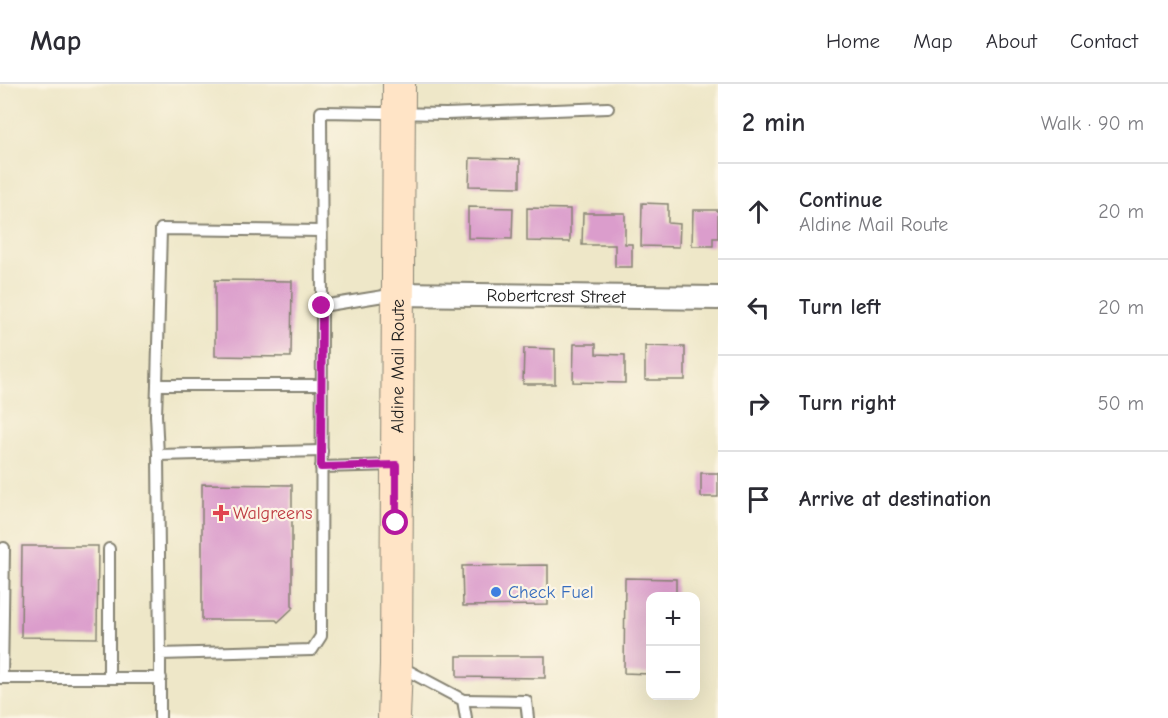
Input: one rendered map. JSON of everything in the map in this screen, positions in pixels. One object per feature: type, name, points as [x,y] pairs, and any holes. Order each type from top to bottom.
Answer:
[{"type":"main road","name":"Aldine Mail Route","points":[[394,718],[399,98]]},
{"type":"street","name":"Robertcrest Street","points":[[396,294],[718,298]]},
{"type":"lane","points":[[160,654],[312,650],[321,636],[321,112],[399,98],[446,114],[608,108]]},
{"type":"lane","points":[[160,718],[156,415],[161,229],[321,231]]},
{"type":"lane","points":[[322,306],[396,294]]},
{"type":"lane","points":[[158,385],[321,385]]},
{"type":"lane","points":[[158,455],[322,451]]},
{"type":"lane","points":[[321,467],[396,465]]},
{"type":"lane","points":[[4,548],[1,678],[161,678]]},
{"type":"lane","points":[[109,549],[109,677]]},
{"type":"lane","points":[[396,664],[463,700],[526,701],[528,718]]},
{"type":"lane","points":[[463,700],[466,718]]},
{"type":"building","points":[[470,158],[520,159],[520,187],[469,186]]},
{"type":"building","points":[[642,203],[668,204],[668,223],[680,224],[679,247],[641,246]]},
{"type":"building","points":[[468,207],[513,208],[512,239],[468,238]]},
{"type":"building","points":[[527,208],[570,209],[570,242],[527,241]]},
{"type":"building","points":[[693,210],[718,210],[718,238],[713,238],[713,246],[692,246]]},
{"type":"building","points":[[583,213],[625,213],[625,244],[632,244],[632,267],[615,267],[615,245],[582,245]]},
{"type":"building","points":[[215,280],[292,281],[291,357],[215,356]]},
{"type":"building","points":[[574,344],[596,344],[596,354],[625,355],[625,383],[573,382]]},
{"type":"building","points":[[645,346],[685,347],[685,380],[645,380]]},
{"type":"building","points":[[524,348],[555,349],[555,384],[523,384]]},
{"type":"building","points":[[701,473],[718,473],[718,497],[701,497]]},
{"type":"building","name":"Walgreens","points":[[202,484],[292,485],[292,605],[294,607],[278,622],[276,620],[202,620]]},
{"type":"building","points":[[22,546],[98,546],[97,638],[21,637]]},
{"type":"building","points":[[548,565],[548,605],[463,606],[462,566]]},
{"type":"building","points":[[625,578],[676,579],[676,592],[646,592],[646,674],[624,673]]},
{"type":"building","points":[[457,656],[545,656],[545,678],[457,677]]},
{"type":"place","name":"Walgreens","points":[[221,513]]},
{"type":"place","name":"Check Fuel","points":[[496,592]]},
{"type":"route","points":[[322,306],[321,467],[396,465],[396,523]]}]
